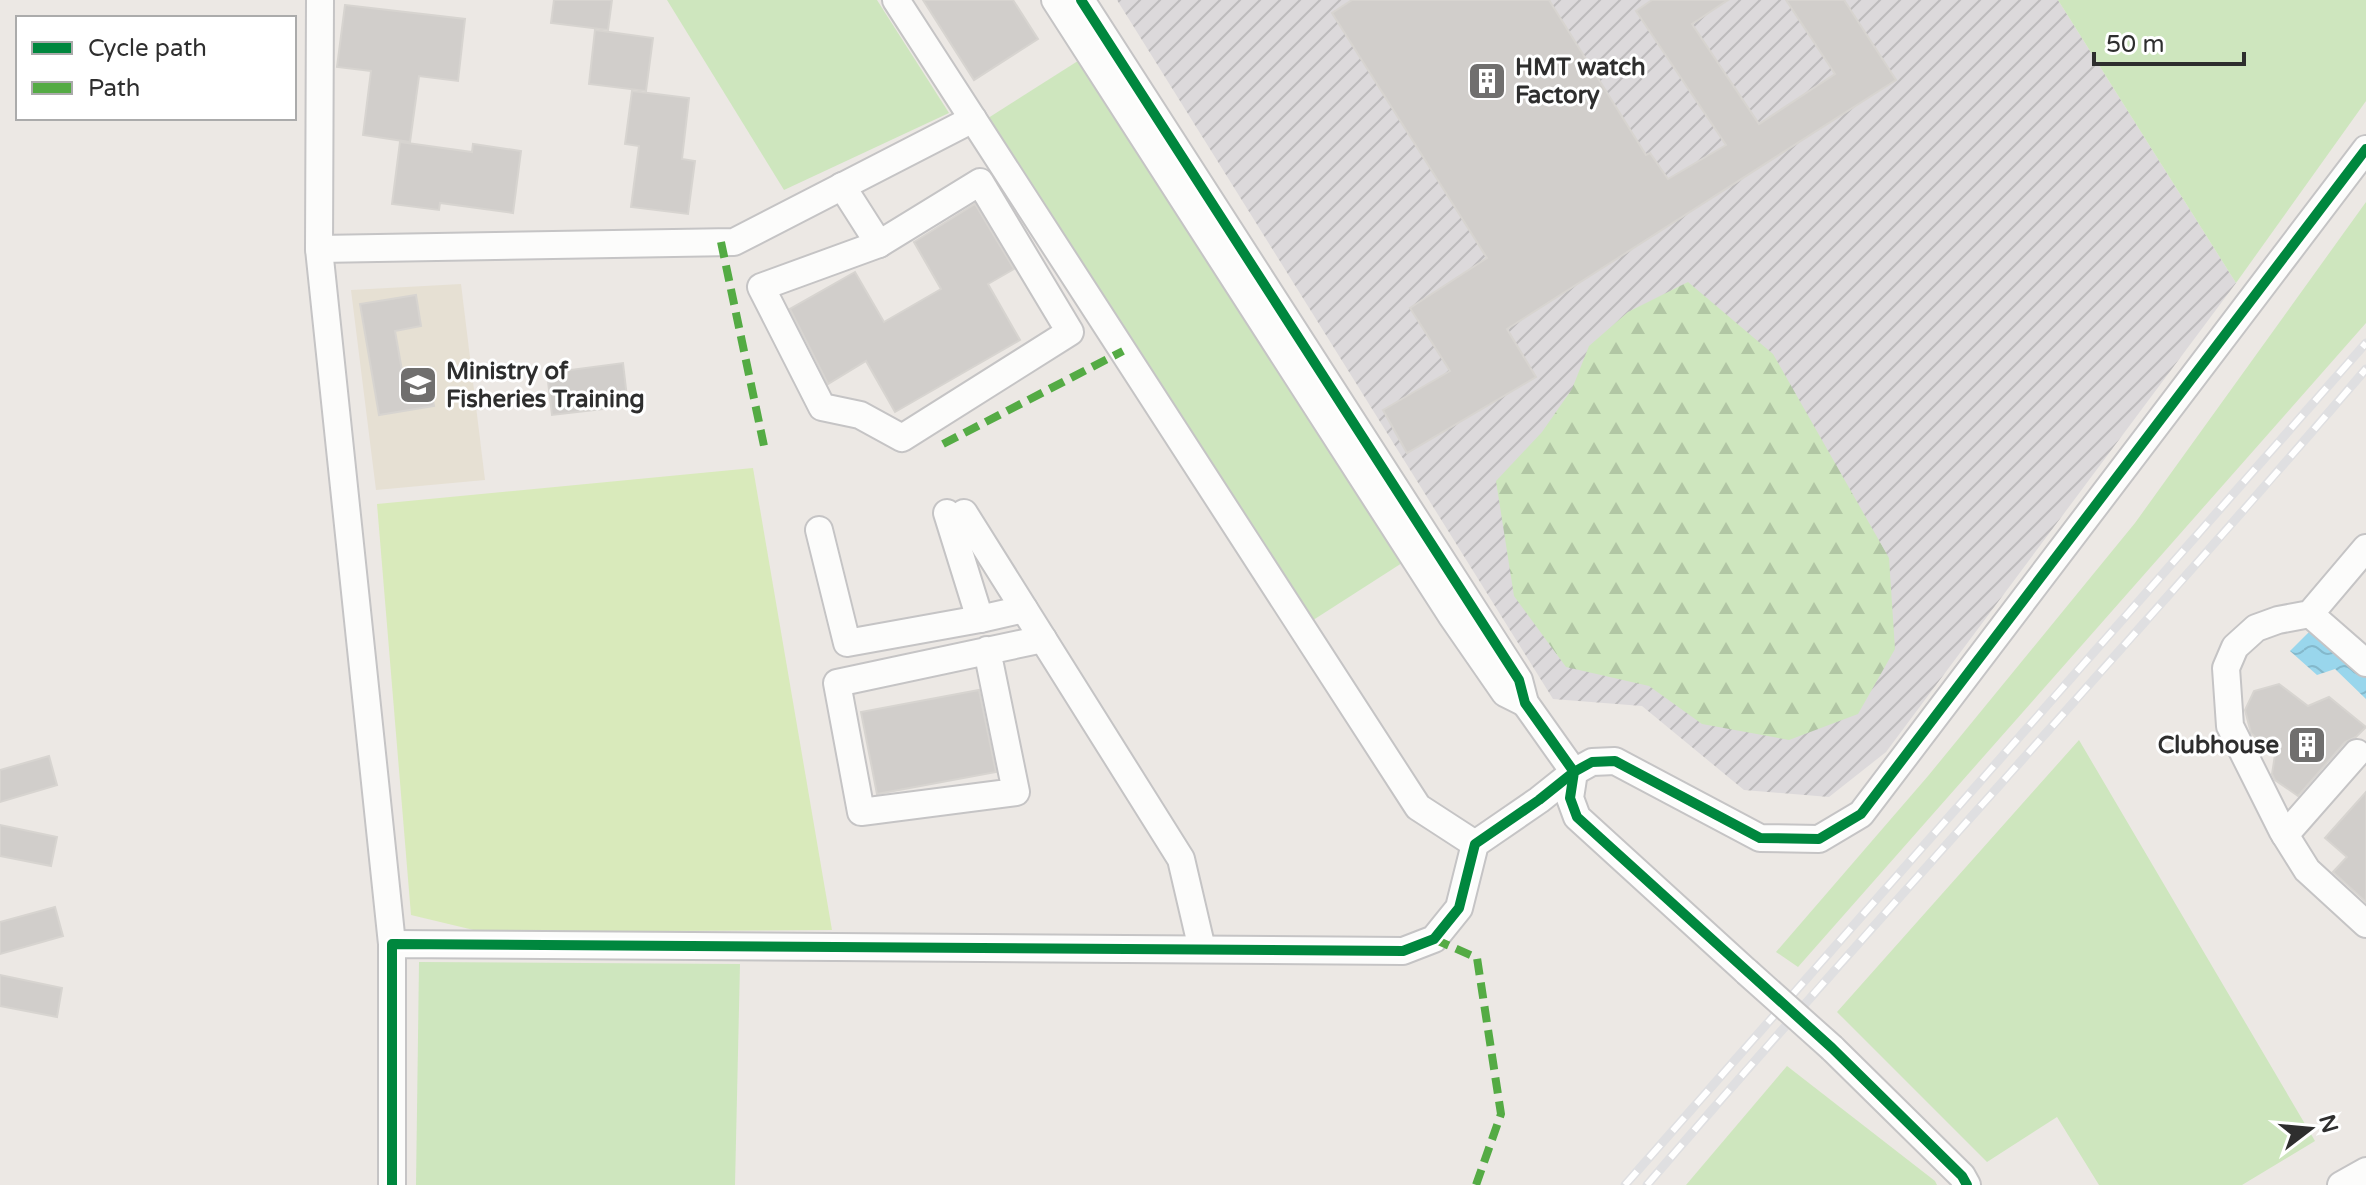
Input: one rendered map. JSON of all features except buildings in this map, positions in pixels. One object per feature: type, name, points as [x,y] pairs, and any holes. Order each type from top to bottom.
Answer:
[{"type":"street","points":[[320,0],[319,249],[392,944],[392,1185]]},
{"type":"street","points":[[896,0],[1418,807],[1475,844]]},
{"type":"street","points":[[1055,0],[1451,615],[1505,693],[1525,703]]},
{"type":"street","points":[[1081,0],[1519,680],[1525,703],[1574,772],[1570,798],[1577,817],[1832,1048],[1962,1176],[1967,1185]]},
{"type":"street","points":[[319,249],[734,242],[973,119]]},
{"type":"street","points":[[392,944],[1403,951],[1434,939],[1459,908],[1475,844],[1592,762],[1615,761],[1760,838],[1819,839],[1861,814],[2366,149]]},
{"type":"street","points":[[980,182],[1070,332],[902,438],[860,415],[822,407],[761,287],[879,244],[980,182]]},
{"type":"street","points":[[842,186],[879,244]]},
{"type":"street","points":[[980,619],[955,513],[1024,609],[1181,859],[1202,949]]},
{"type":"street","points":[[819,530],[847,643],[1024,609]]},
{"type":"street","points":[[2366,548],[2310,614],[2256,628],[2235,647],[2226,668],[2230,726],[2285,835],[2307,870],[2366,924]]},
{"type":"street","points":[[2310,614],[2366,663]]},
{"type":"street","points":[[987,650],[1016,792],[861,812],[837,683],[987,650],[1043,639]]},
{"type":"street","points":[[2285,835],[2357,753]]},
{"type":"street","points":[[2341,1185],[2366,1171]]},
{"type":"shaded area","name":"HMT watch Factory","points":[[1117,0],[2058,0],[2236,283],[1886,752],[1829,797],[1744,790],[1642,706],[1553,699]]},
{"type":"shaded area","name":"Ministry of Fisheries Training","points":[[461,284],[485,480],[376,490],[351,290]]},
{"type":"green space","points":[[667,0],[877,0],[949,113],[784,190]]},
{"type":"green space","points":[[2058,0],[2366,0],[2366,101],[2236,283]]},
{"type":"green space","points":[[1081,59],[1402,563],[1307,624],[985,120]]},
{"type":"green space","points":[[2366,202],[2366,323],[1798,967],[1776,952],[1928,776],[2135,523]]},
{"type":"green space","points":[[1688,282],[1773,354],[1889,558],[1895,649],[1858,714],[1789,740],[1702,724],[1649,686],[1566,667],[1514,596],[1496,481],[1542,432],[1572,389],[1589,346],[1628,312]]},
{"type":"green space","points":[[753,468],[832,930],[482,932],[411,915],[377,504]]},
{"type":"green space","points":[[2079,740],[2315,1141],[2242,1185],[2099,1185],[2057,1117],[1987,1162],[1837,1012]]},
{"type":"green space","points":[[419,962],[740,964],[735,1185],[416,1185]]},
{"type":"green space","points":[[1787,1066],[1935,1181],[1937,1185],[1686,1185]]},
{"type":"water","points":[[2314,627],[2366,673],[2366,699],[2335,669],[2317,675],[2290,651]]},
{"type":"railway","points":[[1625,1185],[2366,343]]},
{"type":"railway","points":[[1647,1185],[2366,369]]},
{"type":"marked path","points":[[721,242],[764,446]]},
{"type":"marked path","points":[[943,444],[1123,351]]},
{"type":"marked path","points":[[1434,939],[1477,958],[1501,1114],[1476,1185]]},
{"type":"cycle path","points":[[392,1185],[392,944],[1403,951],[1434,939],[1459,908],[1475,844],[1574,772],[1525,703],[1519,680],[1081,0]]},
{"type":"cycle path","points":[[1967,1185],[1962,1176],[1832,1048],[1577,817],[1570,798],[1574,772],[1592,762],[1615,761],[1760,838],[1819,839],[1861,814],[2366,149]]},
{"type":"place","name":"HMT watch Factory","points":[[1487,81]]},
{"type":"place","name":"Ministry of Fisheries Training","points":[[418,385]]},
{"type":"place","name":"Clubhouse","points":[[2307,745]]}]
